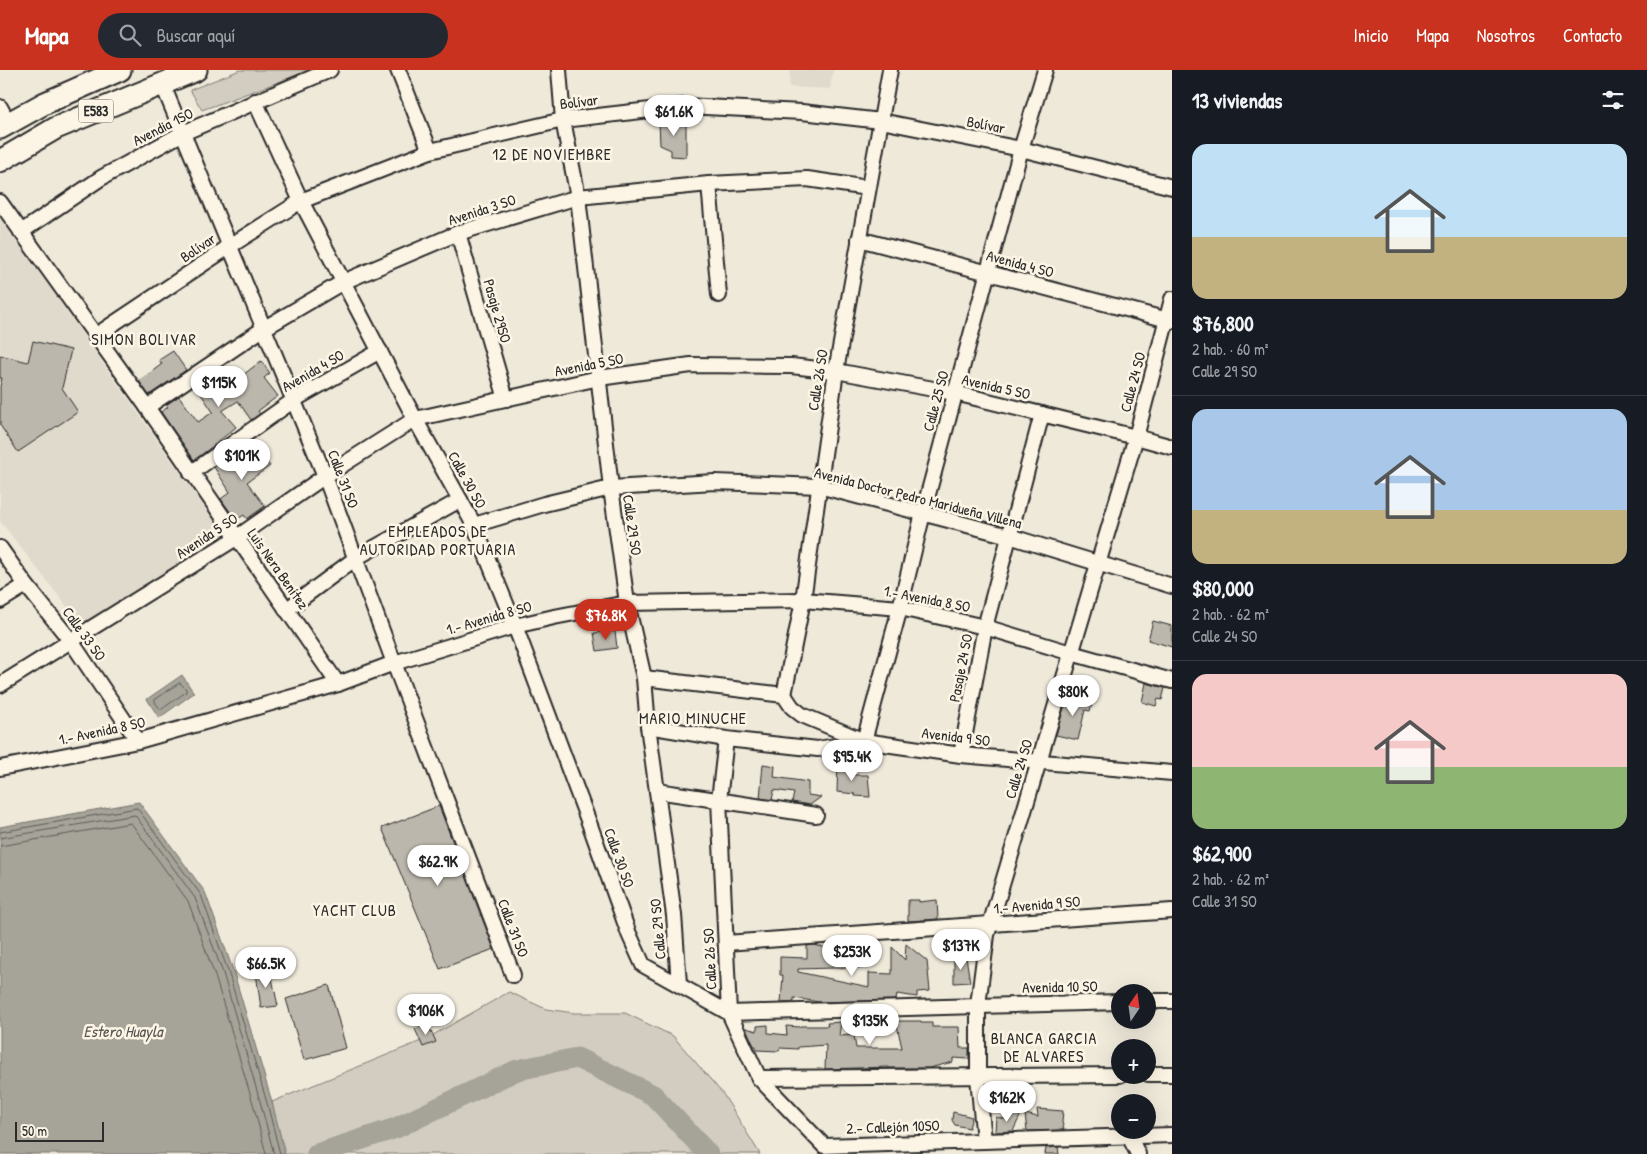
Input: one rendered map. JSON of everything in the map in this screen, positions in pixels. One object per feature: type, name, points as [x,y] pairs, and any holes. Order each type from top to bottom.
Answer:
[{"type":"main road","name":"E583","points":[[3,119],[120,70]]},
{"type":"main road","name":"E583","points":[[0,161],[56,128],[196,70]]},
{"type":"street","name":"Avendia 1SO","points":[[21,232],[101,178],[183,133],[330,70]]},
{"type":"street","points":[[398,70],[430,151]]},
{"type":"street","name":"Calle 29 SO","points":[[559,70],[563,120],[578,197],[611,488],[627,604],[644,678],[648,726],[674,915],[679,984]]},
{"type":"street","name":"Calle 26 SO","points":[[784,695],[803,600],[836,371],[890,70]]},
{"type":"street","name":"Calle 25 SO","points":[[864,741],[955,394],[1045,70]]},
{"type":"street","name":"Calle 31 SO","points":[[162,83],[325,476],[513,975]]},
{"type":"street","name":"Calle 30 SO","points":[[255,101],[301,201],[415,419],[474,525],[515,626],[591,828],[628,934],[643,965],[660,976],[679,984]]},
{"type":"street","name":"Bolívar","points":[[95,336],[301,201],[430,151],[563,120],[685,106],[802,112],[881,121],[1022,149],[1172,187]]},
{"type":"street","name":"Avenida 3 SO","points":[[147,407],[263,329],[343,282],[458,233],[578,197],[709,184],[807,179],[868,188]]},
{"type":"street","points":[[709,184],[719,295]]},
{"type":"street","name":"Luis Nera Benitez","points":[[0,202],[147,407],[338,684]]},
{"type":"street","name":"Pasaje 29SO","points":[[458,233],[506,399]]},
{"type":"street","name":"Avenida 4 SO","points":[[859,239],[1169,320]]},
{"type":"street","name":"Calle 24 SO","points":[[984,1141],[978,1077],[978,1005],[987,935],[1136,437],[1169,320],[1172,299]]},
{"type":"street","name":"Avenida 4 SO","points":[[191,473],[294,400],[380,351]]},
{"type":"street","name":"Avenida 5 SO","points":[[0,685],[236,538],[325,476],[415,419],[599,378],[692,365],[791,366],[836,371],[955,394],[1172,447]]},
{"type":"street","name":"Pasaje 24 SO","points":[[961,754],[985,627],[1042,414]]},
{"type":"street","name":"Avenida Doctor Pedro Maridueña Villena","points":[[474,525],[544,504],[611,488],[715,482],[819,486],[1009,536],[1098,565],[1172,586]]},
{"type":"street","points":[[286,610],[356,558],[460,500]]},
{"type":"street","name":"Calle 33 SO","points":[[0,548],[26,585],[71,641],[138,741]]},
{"type":"street","points":[[0,601],[26,585]]},
{"type":"street","name":"1.- Avenida 8 SO","points":[[0,768],[138,741],[338,684],[394,663],[515,626],[627,604],[803,600],[900,608],[985,627],[1172,681]]},
{"type":"street","points":[[644,678],[784,695],[792,707],[802,715],[864,741]]},
{"type":"street","name":"Avenida 9 SO","points":[[648,726],[726,739],[818,749],[864,741],[1039,763],[1172,773]]},
{"type":"street","name":"Calle 26 SO","points":[[726,739],[719,800],[729,1013],[760,1078],[824,1146]]},
{"type":"street","points":[[657,791],[816,816]]},
{"type":"street","name":"1.- Avenida 9 SO","points":[[726,943],[1172,911]]},
{"type":"street","points":[[679,984],[729,1013]]},
{"type":"street","points":[[1156,1001],[1172,1001]]},
{"type":"street","name":"Avenida 10 SO","points":[[729,1013],[1111,1002]]},
{"type":"street","points":[[1156,1074],[1172,1074]]},
{"type":"street","points":[[760,1078],[1111,1075]]},
{"type":"street","name":"2.- Callejón 10SO","points":[[1156,1135],[1172,1135]]},
{"type":"street","name":"2.- Callejón 10SO","points":[[824,1146],[1111,1137]]},
{"type":"street","points":[[1130,1139],[1138,1154]]},
{"type":"shaded area","points":[[240,70],[311,70],[202,110],[190,90]]},
{"type":"shaded area","points":[[790,70],[833,70],[830,89],[789,87]]},
{"type":"shaded area","points":[[0,217],[224,535],[83,627],[0,521]]},
{"type":"shaded area","points":[[509,992],[546,1009],[574,1013],[625,1013],[673,1036],[723,1094],[760,1154],[276,1154],[272,1102],[426,1039]]},
{"type":"water","points":[[182,675],[194,693],[159,718],[147,699]]},
{"type":"water","name":"Estero Huayla","points":[[139,802],[205,892],[233,970],[272,1102],[285,1154],[0,1154],[0,827]]},
{"type":"building","points":[[686,120],[686,157],[671,156],[671,150],[660,145],[659,121]]},
{"type":"building","points":[[33,341],[71,350],[62,388],[78,412],[18,452],[0,425],[0,386],[2,378],[0,378],[0,355],[28,362]]},
{"type":"building","points":[[173,351],[186,370],[149,395],[139,381],[162,364],[159,360]]},
{"type":"building","points":[[261,361],[270,373],[264,378],[278,396],[258,411],[260,414],[251,420],[238,401],[222,411],[236,427],[194,460],[161,412],[168,407],[166,405],[179,396],[198,422],[213,412],[195,385],[210,375],[213,379],[227,370],[234,382]]},
{"type":"building","points":[[249,443],[270,466],[247,482],[265,506],[247,519],[244,515],[236,520],[221,499],[230,492],[214,467]]},
{"type":"building","points":[[1153,621],[1172,626],[1172,647],[1148,640]]},
{"type":"building","points":[[615,631],[617,648],[597,651],[594,633]]},
{"type":"building","points":[[1146,683],[1165,688],[1162,700],[1158,699],[1156,706],[1142,702]]},
{"type":"building","points":[[1068,694],[1093,700],[1090,711],[1085,710],[1078,740],[1056,735]]},
{"type":"building","points":[[838,762],[850,765],[850,775],[868,775],[870,797],[837,792]]},
{"type":"building","points":[[763,764],[775,766],[774,777],[808,782],[808,795],[821,797],[810,805],[792,802],[794,793],[774,790],[772,800],[760,798]]},
{"type":"building","points":[[439,806],[494,949],[440,969],[382,828]]},
{"type":"building","points":[[908,900],[919,900],[919,902],[937,900],[938,919],[908,921]]},
{"type":"building","points":[[869,943],[870,967],[798,969],[798,972],[869,987],[869,973],[892,974],[892,947],[905,960],[906,944],[927,961],[930,991],[917,992],[917,997],[897,994],[896,1000],[819,1002],[794,998],[794,1002],[781,1003],[783,975],[780,975],[780,957],[807,958],[807,946],[814,945],[857,955],[857,944]]},
{"type":"building","points":[[966,957],[970,982],[954,983],[954,959]]},
{"type":"building","points":[[270,969],[278,1006],[261,1008],[256,973]]},
{"type":"building","points":[[329,985],[346,1048],[304,1060],[286,999]]},
{"type":"building","points":[[896,1021],[921,1021],[921,1023],[932,1023],[932,1027],[959,1027],[960,1048],[969,1048],[969,1059],[953,1058],[953,1062],[929,1068],[825,1069],[826,1045],[798,1047],[798,1049],[780,1048],[779,1051],[756,1050],[756,1046],[754,1046],[746,1028],[757,1031],[757,1026],[768,1025],[768,1033],[787,1035],[786,1026],[828,1026],[827,1023],[841,1022],[839,1036],[854,1035],[856,1048],[902,1048]]},
{"type":"building","points":[[428,1024],[436,1042],[423,1047],[415,1029]]},
{"type":"building","points":[[1037,1109],[1063,1111],[1062,1122],[1064,1130],[1027,1131],[1025,1114],[1038,1117]]},
{"type":"building","points":[[1023,1110],[1013,1131],[995,1132],[996,1117],[1009,1120],[1010,1115]]},
{"type":"building","points":[[953,1112],[972,1117],[969,1128],[955,1125],[952,1120]]},
{"type":"building","points":[[1058,1147],[1059,1154],[1045,1154],[1046,1148]]},
{"type":"waterway","points":[[317,1154],[396,1128],[517,1070],[577,1058],[653,1095],[708,1154]]},
{"type":"district","name":"12 DE NOVIEMBRE","points":[[552,154]]},
{"type":"district","name":"SIMON BOLIVAR","points":[[144,339]]},
{"type":"district","name":"EMPLEADOS DE AUTORIDAD PORTUARIA","points":[[438,540]]},
{"type":"district","name":"MARIO MINUCHE","points":[[693,718]]},
{"type":"district","name":"YACHT CLUB","points":[[355,910]]},
{"type":"district","name":"BLANCA GARCIA DE ALVARES","points":[[1044,1047]]}]
